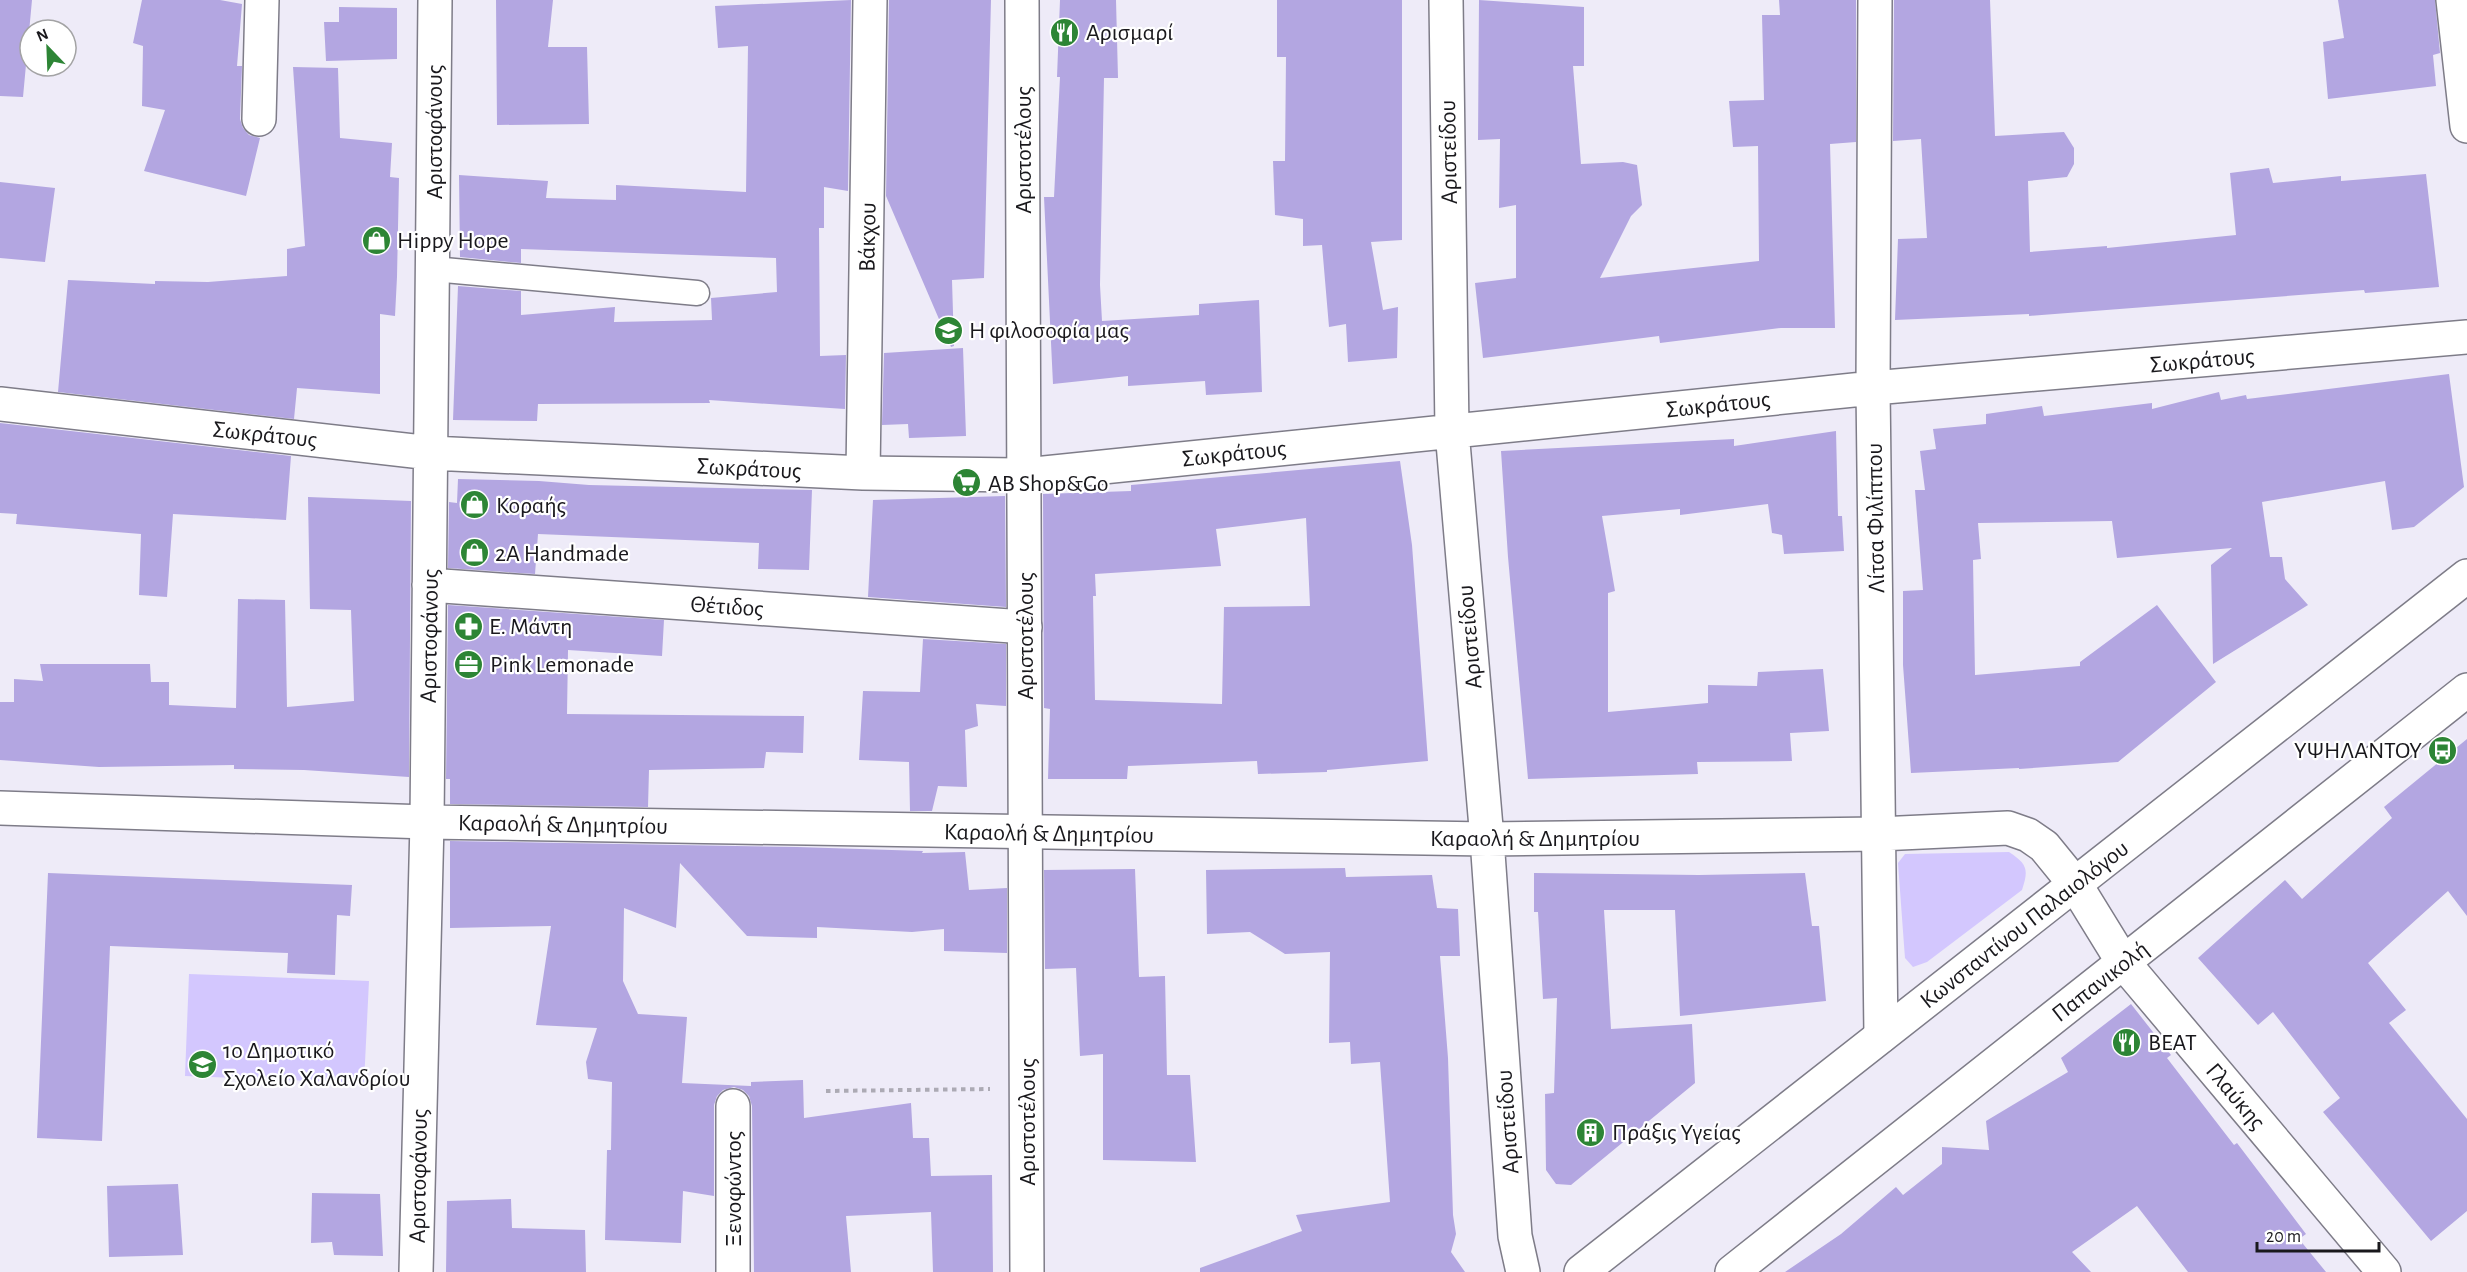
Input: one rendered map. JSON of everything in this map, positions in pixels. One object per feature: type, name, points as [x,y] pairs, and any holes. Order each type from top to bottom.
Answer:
[{"type":"street","points":[[259,119],[262,0]]},
{"type":"street","name":"Αριστοφάνους","points":[[416,1272],[427,822],[435,0]]},
{"type":"street","name":"Βάκχου","points":[[863,474],[870,0]]},
{"type":"street","name":"Αριστοτέλους","points":[[1022,0],[1027,1272]]},
{"type":"street","name":"Αριστείδου","points":[[1446,0],[1452,431],[1487,839],[1515,1236],[1523,1272]]},
{"type":"street","name":"Λίτσα Φιλίππου","points":[[1875,0],[1873,388],[1881,1036]]},
{"type":"street","points":[[2453,0],[2467,126]]},
{"type":"street","name":"Σωκράτους","points":[[0,404],[431,453],[863,474],[1025,475],[1873,388],[2467,337]]},
{"type":"street","name":"Κωνσταντίνου Παλαιολόγου","points":[[1581,1272],[2467,576]]},
{"type":"street","name":"Θέτιδος","points":[[429,585],[1025,627]]},
{"type":"street","name":"Παπανικολή","points":[[1732,1272],[2467,690]]},
{"type":"street","name":"Καραολή & Δημητρίου","points":[[0,808],[427,822],[1487,839],[1879,834],[2008,828],[2028,835],[2044,846],[2075,884]]},
{"type":"street","name":"Γλαύκης","points":[[2075,884],[2123,962],[2384,1272]]},
{"type":"street","name":"Ξενοφώντος","points":[[733,1272],[734,1106]]},
{"type":"lane","points":[[433,269],[697,293]]},
{"type":"path","points":[[826,1090],[1027,1089]]},
{"type":"shaded area","points":[[2009,852],[2020,860],[2025,868],[2022,890],[1927,962],[1913,967],[1905,958],[1898,863],[1905,854]]},
{"type":"shaded area","points":[[189,974],[369,981],[364,1083],[185,1076]]},
{"type":"building","points":[[0,0],[32,0],[30,18],[18,18],[18,78],[25,78],[23,97],[0,96]]},
{"type":"building","points":[[142,0],[220,0],[242,4],[237,66],[242,66],[240,119],[249,135],[260,138],[246,196],[144,171],[165,110],[142,106],[143,46],[133,43]]},
{"type":"building","points":[[496,0],[553,0],[548,47],[587,47],[589,124],[497,125]]},
{"type":"building","points":[[851,0],[848,191],[824,187],[824,228],[819,228],[820,356],[846,355],[845,409],[709,400],[710,403],[538,404],[537,421],[453,420],[458,286],[521,291],[521,315],[615,307],[614,322],[712,320],[711,298],[777,292],[776,258],[521,249],[521,263],[460,257],[459,175],[548,181],[546,198],[616,200],[616,185],[746,192],[748,46],[718,48],[715,6]]},
{"type":"building","points":[[889,0],[991,0],[984,278],[952,280],[954,346],[951,347],[886,196]]},
{"type":"building","points":[[1060,0],[1116,0],[1118,78],[1104,78],[1100,285],[1102,321],[1199,315],[1199,304],[1259,300],[1262,392],[1206,395],[1205,381],[1128,386],[1128,376],[1053,384],[1044,197],[1054,197],[1060,77],[1057,77]]},
{"type":"building","points":[[1277,0],[1402,0],[1402,240],[1371,242],[1383,310],[1398,307],[1397,358],[1348,362],[1346,324],[1329,327],[1322,245],[1303,246],[1303,219],[1275,215],[1273,161],[1285,161],[1286,57],[1277,57]]},
{"type":"building","points":[[1479,0],[1584,7],[1584,66],[1573,66],[1581,164],[1623,162],[1637,165],[1642,205],[1631,216],[1600,278],[1759,261],[1758,146],[1733,147],[1729,101],[1764,100],[1762,15],[1780,15],[1779,0],[1856,0],[1856,142],[1830,144],[1835,328],[1781,328],[1660,343],[1659,336],[1483,358],[1475,283],[1516,278],[1516,205],[1499,208],[1500,139],[1478,140]]},
{"type":"building","points":[[1894,0],[1990,0],[1995,136],[2064,132],[2074,148],[2074,164],[2067,177],[2028,181],[2030,252],[2107,246],[2107,248],[2236,235],[2230,173],[2269,168],[2273,183],[2341,176],[2341,181],[2426,174],[2439,287],[2365,293],[2364,290],[2029,316],[2029,314],[1895,320],[1898,239],[1927,238],[1921,139],[1893,141]]},
{"type":"building","points":[[2338,0],[2435,0],[2440,53],[2433,55],[2436,86],[2328,99],[2323,42],[2344,38]]},
{"type":"building","points":[[339,7],[397,8],[397,59],[326,61],[324,22],[339,22]]},
{"type":"building","points":[[293,67],[338,68],[340,138],[392,143],[390,177],[399,178],[397,277],[395,316],[380,314],[380,394],[297,388],[294,419],[58,392],[68,280],[155,284],[155,281],[208,282],[287,276],[287,249],[305,246]]},
{"type":"building","points":[[0,182],[55,188],[45,262],[0,258]]},
{"type":"building","points":[[963,348],[966,436],[909,438],[908,424],[882,425],[884,353]]},
{"type":"building","points":[[2449,374],[2464,487],[2414,527],[2392,530],[2385,481],[2262,502],[2270,557],[2282,557],[2285,579],[2308,605],[2213,664],[2211,565],[2232,548],[2117,558],[2112,521],[1978,523],[1981,559],[1973,560],[1975,675],[2080,666],[2080,662],[2157,605],[2216,682],[2118,762],[1911,773],[1903,665],[1903,591],[1923,590],[1915,490],[1925,490],[1920,451],[1936,449],[1933,429],[1986,424],[1986,414],[2042,406],[2044,416],[2152,403],[2152,409],[2219,392],[2221,400],[2246,395],[2247,399]]},
{"type":"building","points":[[0,423],[291,456],[286,520],[173,514],[167,597],[139,595],[141,534],[16,524],[17,514],[0,513]]},
{"type":"building","points":[[1836,431],[1838,516],[1842,516],[1844,551],[1784,554],[1782,535],[1772,533],[1768,504],[1680,515],[1680,509],[1602,516],[1615,591],[1608,593],[1608,712],[1708,703],[1708,685],[1757,686],[1758,672],[1823,669],[1829,731],[1790,733],[1792,761],[1697,762],[1698,774],[1528,779],[1501,451],[1734,439],[1734,446]]},
{"type":"building","points":[[1400,461],[1412,545],[1428,761],[1327,770],[1327,772],[1258,774],[1257,761],[1128,766],[1127,779],[1048,779],[1050,709],[1044,708],[1043,494],[1131,491],[1131,485]],"holes":[[[1306,518],[1310,606],[1224,607],[1222,704],[1095,700],[1093,596],[1096,596],[1095,574],[1221,566],[1216,529]]]},
{"type":"building","points":[[458,479],[589,485],[812,490],[809,570],[758,569],[759,543],[538,534],[535,574],[448,568],[449,502],[457,503]]},
{"type":"building","points":[[1005,496],[1006,607],[868,597],[873,500]]},
{"type":"building","points":[[308,497],[411,501],[409,777],[304,770],[234,769],[234,765],[99,767],[0,760],[0,702],[14,702],[14,679],[43,681],[40,664],[150,664],[151,682],[169,682],[169,705],[236,708],[238,599],[285,600],[287,707],[354,701],[351,610],[310,609]]},
{"type":"building","points":[[448,605],[664,620],[662,656],[568,650],[567,714],[804,716],[803,753],[766,752],[764,768],[649,770],[648,807],[450,804],[450,779],[446,779]]},
{"type":"building","points":[[923,639],[1006,644],[1006,706],[976,704],[978,726],[965,730],[967,787],[938,786],[932,811],[910,811],[909,762],[859,760],[863,691],[920,692]]},
{"type":"building","points":[[2467,739],[2467,916],[2448,891],[2368,963],[2406,1010],[2389,1023],[2467,1119],[2467,1211],[2431,1241],[2323,1112],[2340,1098],[2273,1012],[2258,1025],[2198,958],[2285,880],[2302,899],[2392,818],[2384,807]]},
{"type":"building","points":[[450,841],[797,847],[923,851],[922,853],[965,852],[969,890],[1007,888],[1007,953],[944,951],[944,929],[912,932],[817,927],[817,938],[747,936],[680,863],[676,928],[624,908],[623,981],[638,1014],[687,1017],[682,1083],[751,1086],[751,1082],[803,1080],[804,1118],[911,1103],[913,1138],[929,1138],[931,1176],[992,1175],[993,1272],[933,1272],[931,1212],[846,1216],[851,1272],[754,1272],[752,1106],[749,1096],[743,1090],[734,1087],[723,1090],[717,1096],[714,1105],[714,1196],[683,1191],[681,1243],[605,1240],[607,1150],[611,1150],[612,1082],[588,1079],[586,1062],[597,1028],[536,1025],[551,926],[450,928]]},
{"type":"building","points":[[1345,868],[1346,877],[1432,875],[1437,908],[1458,909],[1460,956],[1440,956],[1448,1058],[1453,1215],[1456,1234],[1451,1252],[1465,1272],[1200,1272],[1200,1268],[1302,1231],[1296,1215],[1390,1202],[1380,1062],[1351,1064],[1350,1042],[1329,1043],[1330,952],[1285,954],[1250,932],[1207,934],[1206,870]]},
{"type":"building","points":[[1135,869],[1139,977],[1165,976],[1167,1075],[1190,1075],[1196,1162],[1103,1160],[1103,1054],[1080,1056],[1076,968],[1045,969],[1044,870]]},
{"type":"building","points":[[48,873],[352,885],[350,916],[337,915],[335,975],[287,973],[288,953],[110,946],[102,1141],[37,1138]]},
{"type":"building","points":[[1534,873],[1699,875],[1805,873],[1812,926],[1819,926],[1826,1001],[1680,1016],[1675,910],[1604,910],[1611,1029],[1692,1024],[1695,1083],[1571,1185],[1556,1184],[1546,1170],[1545,1094],[1554,1093],[1557,998],[1543,999],[1538,912],[1534,912]]},
{"type":"building","points":[[2131,1004],[2171,1055],[2167,1058],[2234,1145],[2237,1143],[2306,1234],[2299,1239],[2326,1272],[2188,1272],[2137,1206],[2072,1252],[2091,1272],[1785,1272],[1841,1234],[1896,1187],[1903,1195],[1942,1164],[1942,1147],[1989,1150],[1986,1121],[2068,1072],[2061,1058]]},
{"type":"building","points":[[178,1184],[183,1255],[109,1257],[107,1186]]},
{"type":"building","points":[[312,1193],[380,1194],[383,1256],[334,1255],[332,1242],[311,1243]]},
{"type":"building","points":[[511,1199],[512,1228],[585,1230],[586,1272],[446,1272],[447,1201]]},
{"type":"place","name":"Αρισμαρί","points":[[1065,32]]},
{"type":"place","name":"Hippy Hope","points":[[376,240]]},
{"type":"place","name":"Η φιλοσοφία μας","points":[[948,330]]},
{"type":"place","name":"ΑΒ Shop&Go","points":[[967,483]]},
{"type":"place","name":"Κοραής","points":[[475,505]]},
{"type":"place","name":"2A Handmade","points":[[474,553]]},
{"type":"place","name":"Ε. Μάντη","points":[[468,626]]},
{"type":"place","name":"Pink Lemonade","points":[[469,664]]},
{"type":"place","name":"ΥΨΗΛΑΝΤΟΥ","points":[[2443,750]]},
{"type":"place","name":"ΒΕΑΤ","points":[[2127,1042]]},
{"type":"place","name":"1ο Δημοτικό Σχολείο Χαλανδρίου","points":[[202,1064]]},
{"type":"place","name":"Πράξις Υγείας","points":[[1591,1132]]}]
